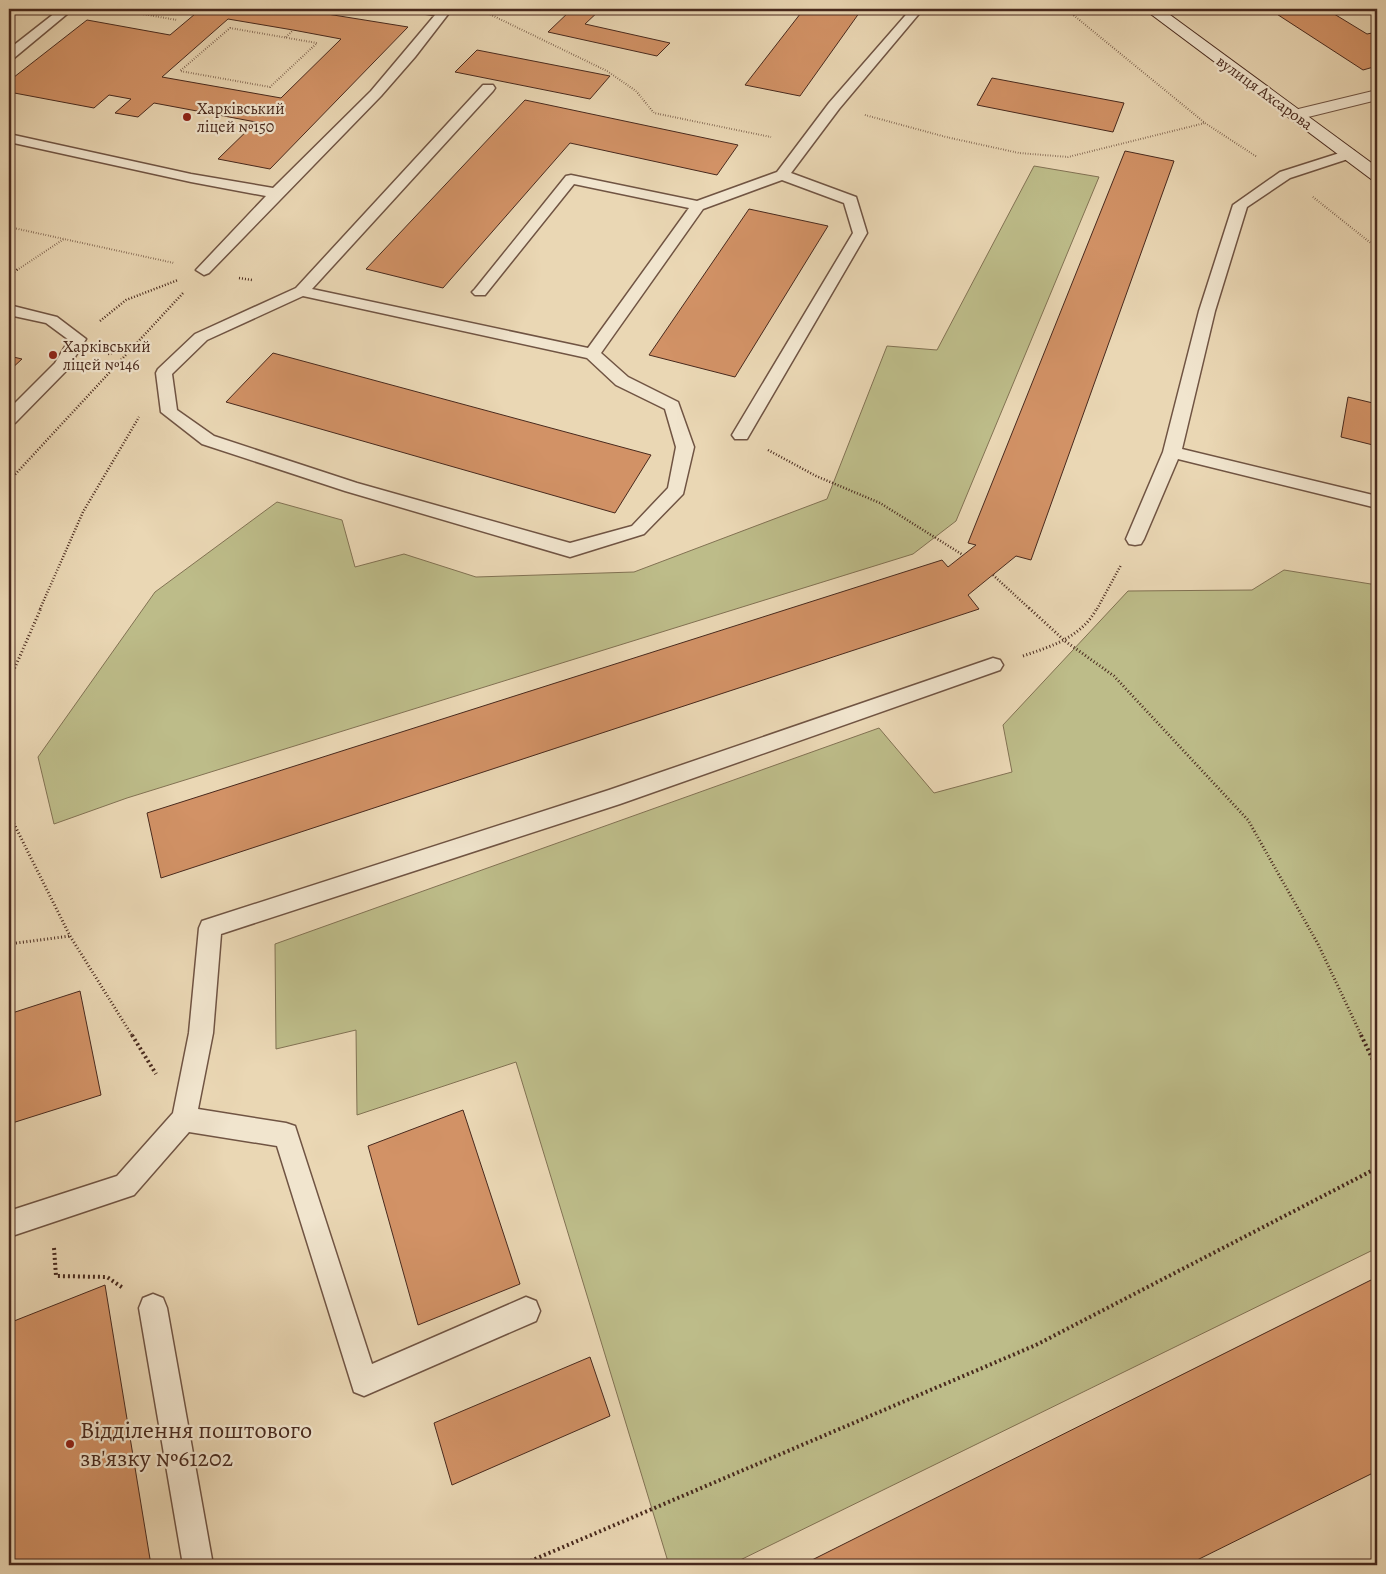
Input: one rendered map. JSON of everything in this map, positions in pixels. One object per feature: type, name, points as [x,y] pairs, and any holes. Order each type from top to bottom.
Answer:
[{"type":"street","name":"вулиця Ахсарова","points":[[1152,9],[1377,175]]},
{"type":"street","points":[[1296,115],[1377,94]]},
{"type":"lane","points":[[9,55],[67,9]]},
{"type":"lane","points":[[420,9],[445,11]]},
{"type":"lane","points":[[480,292],[572,179],[698,206],[782,175],[834,106],[917,9]]},
{"type":"lane","points":[[204,270],[276,193],[361,109],[426,38],[445,11]]},
{"type":"lane","points":[[301,291],[592,354],[622,380],[672,406],[686,446],[677,490],[638,530],[570,550],[351,487],[208,440],[169,412],[164,373],[201,337],[301,291],[488,88]]},
{"type":"lane","points":[[9,138],[191,178],[276,193]]},
{"type":"lane","points":[[1135,540],[1172,452],[1206,310],[1240,205],[1285,175],[1349,154]]},
{"type":"lane","points":[[741,435],[860,233],[851,200],[782,175]]},
{"type":"lane","points":[[592,354],[698,206]]},
{"type":"lane","points":[[9,310],[52,320],[78,339],[61,366],[9,419]]},
{"type":"lane","points":[[1172,452],[1377,502]]},
{"type":"lane","points":[[9,1224],[125,1186],[184,1119],[202,1032],[210,928],[612,798],[993,665]]},
{"type":"lane","points":[[184,1119],[286,1135],[364,1382],[526,1311]]},
{"type":"lane","points":[[154,1308],[198,1565]]},
{"type":"path","points":[[114,9],[177,20]]},
{"type":"path","points":[[314,12],[317,9]]},
{"type":"path","points":[[478,9],[607,71],[636,91],[654,113],[806,143]]},
{"type":"path","points":[[1066,9],[1205,123],[1285,175],[1377,248]]},
{"type":"path","points":[[230,28],[286,37],[317,42],[270,87],[180,71],[230,28]]},
{"type":"path","points":[[286,37],[293,30]]},
{"type":"path","points":[[834,106],[955,139],[1018,153],[1068,157],[1205,123]]},
{"type":"path","points":[[9,227],[301,291]]},
{"type":"path","points":[[9,275],[64,239]]},
{"type":"path","points":[[78,339],[126,300],[204,270]]},
{"type":"path","points":[[9,480],[204,270]]},
{"type":"path","points":[[9,681],[83,512],[164,373]]},
{"type":"path","points":[[741,435],[816,476],[880,503],[963,555]]},
{"type":"path","points":[[993,665],[1065,641],[1092,618],[1135,540]]},
{"type":"path","points":[[993,575],[1065,641],[1114,676],[1248,820],[1318,944],[1376,1064],[1377,1075]]},
{"type":"path","points":[[9,814],[70,936],[184,1119]]},
{"type":"path","points":[[9,944],[70,936]]},
{"type":"path","points":[[521,1565],[1036,1345],[1377,1168]]},
{"type":"path","points":[[51,1210],[56,1276],[107,1277],[154,1308]]},
{"type":"shaded area","points":[[1034,166],[1099,177],[956,521],[913,554],[127,798],[54,824],[38,757],[155,592],[277,502],[342,520],[355,567],[404,554],[476,577],[634,572],[827,499],[887,346],[937,350]]},
{"type":"shaded area","points":[[1284,570],[1377,585],[1377,1248],[730,1565],[669,1565],[516,1062],[357,1115],[356,1030],[276,1049],[275,944],[879,728],[934,793],[1012,772],[1003,725],[1128,591],[1252,590]]},
{"type":"building","points":[[164,9],[296,9],[408,27],[270,169],[218,159],[256,122],[154,103],[138,117],[115,113],[131,99],[109,95],[94,108],[9,92],[9,81],[87,20],[170,35],[195,14]],"holes":[[[228,19],[341,39],[281,98],[162,77]]]},
{"type":"building","points":[[572,9],[601,9],[585,24],[670,43],[657,56],[548,32]]},
{"type":"building","points":[[804,9],[862,9],[800,96],[745,85]]},
{"type":"building","points":[[1269,9],[1326,9],[1367,34],[1377,32],[1377,66],[1363,70]]},
{"type":"building","points":[[477,50],[610,76],[590,99],[455,72]]},
{"type":"building","points":[[992,78],[1124,103],[1113,132],[977,105]]},
{"type":"building","points":[[525,100],[738,145],[717,175],[570,143],[443,288],[366,269]]},
{"type":"building","points":[[1125,151],[1174,161],[1031,560],[1016,556],[968,595],[979,609],[161,878],[147,813],[942,560],[948,567],[976,545],[968,543]]},
{"type":"building","points":[[749,209],[828,226],[735,377],[649,355]]},
{"type":"building","points":[[273,353],[651,455],[615,513],[226,402]]},
{"type":"building","points":[[9,356],[22,359],[9,371]]},
{"type":"building","points":[[1348,397],[1377,404],[1377,446],[1341,437]]},
{"type":"building","points":[[80,991],[101,1095],[9,1124],[9,1014]]},
{"type":"building","points":[[463,1110],[520,1284],[418,1325],[368,1146]]},
{"type":"building","points":[[1377,1277],[1377,1471],[1187,1565],[802,1565]]},
{"type":"building","name":"Відділення поштового зв'язку №61202","points":[[105,1285],[151,1565],[9,1565],[9,1323]]},
{"type":"building","points":[[590,1357],[610,1416],[452,1485],[434,1423]]},
{"type":"place","name":"Харківський ліцей №150","points":[[187,117]]},
{"type":"place","name":"Харківський ліцей №146","points":[[53,355]]},
{"type":"place","name":"Відділення поштового зв'язку №61202","points":[[70,1444]]}]
